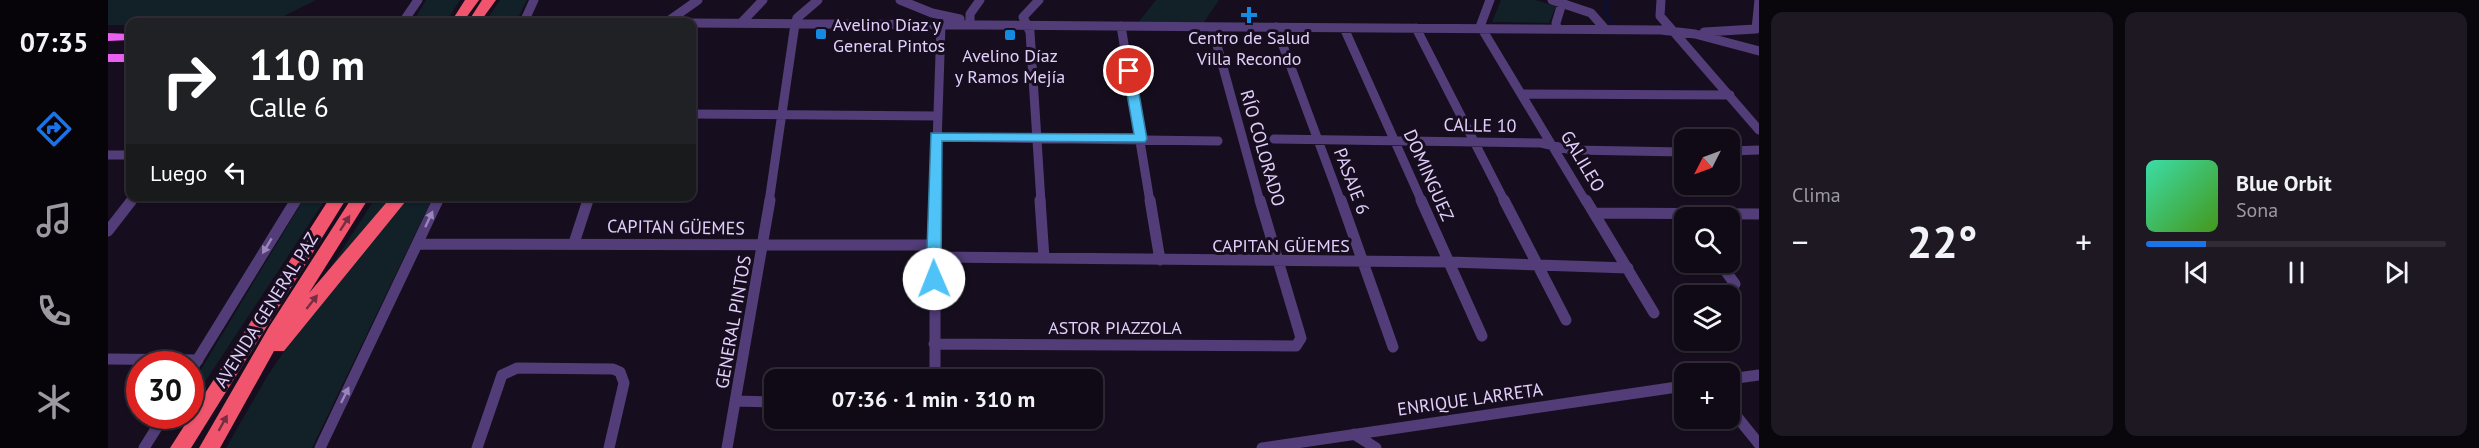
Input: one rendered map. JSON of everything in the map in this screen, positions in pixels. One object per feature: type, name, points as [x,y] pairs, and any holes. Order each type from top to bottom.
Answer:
[{"type":"highway","points":[[460,18],[472,0]]},
{"type":"highway","points":[[477,18],[489,0]]},
{"type":"highway","name":"AVENIDA GENERAL PAZ","points":[[180,448],[337,201]]},
{"type":"highway","name":"AVENIDA GENERAL PAZ","points":[[209,448],[237,398],[359,201]]},
{"type":"highway","points":[[237,398],[337,271],[398,201]]},
{"type":"main road","points":[[108,37],[126,37]]},
{"type":"main road","points":[[108,58],[126,58]]},
{"type":"street","points":[[407,18],[418,0]]},
{"type":"street","points":[[526,18],[534,0]]},
{"type":"street","points":[[672,18],[698,0]]},
{"type":"street","points":[[741,23],[743,18],[763,0]]},
{"type":"street","points":[[795,24],[797,18],[818,0]]},
{"type":"street","points":[[900,0],[918,8],[969,23]]},
{"type":"street","points":[[912,25],[918,8],[926,0]]},
{"type":"street","points":[[969,23],[970,14],[980,0]]},
{"type":"street","points":[[1039,0],[1023,17],[1030,32],[1044,258]]},
{"type":"street","points":[[1482,28],[1481,24],[1490,0]]},
{"type":"street","points":[[1552,0],[1591,13],[1606,30]]},
{"type":"street","points":[[1661,0],[1659,13],[1759,130]]},
{"type":"street","points":[[1759,0],[1756,29],[1759,43]]},
{"type":"street","points":[[1557,29],[1556,23],[1563,2]]},
{"type":"street","points":[[696,23],[912,25],[969,23],[1675,31],[1759,51]]},
{"type":"street","name":"GENERAL PINTOS","points":[[727,448],[763,245],[780,115],[795,24]]},
{"type":"street","points":[[934,369],[935,136],[941,25]]},
{"type":"street","points":[[1121,26],[1160,260]]},
{"type":"street","name":"RÍO COLORADO","points":[[1212,27],[1277,262],[1302,338],[1296,346]]},
{"type":"street","name":"PASAJE 6","points":[[1276,27],[1394,347]]},
{"type":"street","name":"DOMINGUEZ","points":[[1344,28],[1482,336]]},
{"type":"street","points":[[1416,28],[1566,320]]},
{"type":"street","name":"GALILEO","points":[[1482,28],[1596,213],[1654,313]]},
{"type":"street","points":[[1695,34],[1756,29]]},
{"type":"street","points":[[1523,94],[1730,95]]},
{"type":"street","points":[[696,114],[936,116]]},
{"type":"street","points":[[935,136],[1218,141]]},
{"type":"street","name":"CALLE 10","points":[[1274,139],[1395,139],[1541,143],[1572,150],[1674,152]]},
{"type":"street","points":[[1740,151],[1759,150]]},
{"type":"street","points":[[108,155],[126,155]]},
{"type":"street","points":[[108,231],[131,201]]},
{"type":"street","name":"AVENIDA GENERAL PAZ","points":[[203,351],[295,201]]},
{"type":"street","points":[[320,448],[438,201]]},
{"type":"street","points":[[574,243],[587,201]]},
{"type":"street","points":[[1596,213],[1674,216]]},
{"type":"street","points":[[1740,215],[1759,214]]},
{"type":"street","name":"CAPITAN GÜEMES","points":[[418,244],[933,245]]},
{"type":"street","name":"CAPITAN GÜEMES","points":[[933,257],[1450,262],[1628,268]]},
{"type":"street","points":[[1727,273],[1735,284]]},
{"type":"street","name":"ASTOR PIAZZOLA","points":[[934,344],[1296,346]]},
{"type":"street","points":[[108,359],[126,359]]},
{"type":"street","points":[[477,448],[502,375],[510,369],[613,369],[620,372],[624,383],[609,448]]},
{"type":"street","points":[[1740,378],[1759,375]]},
{"type":"street","name":"ENRIQUE LARRETA","points":[[1262,448],[1674,387]]},
{"type":"street","points":[[736,402],[764,402]]},
{"type":"street","points":[[1740,420],[1759,444]]},
{"type":"street","points":[[144,448],[156,429]]},
{"type":"street","points":[[1354,434],[1376,448]]},
{"type":"shaded area","points":[[108,0],[316,0],[280,18],[126,18],[126,25],[108,25]]},
{"type":"shaded area","points":[[426,0],[460,0],[449,18],[415,18]]},
{"type":"shaded area","points":[[500,0],[527,0],[518,18],[488,18]]},
{"type":"shaded area","points":[[1156,0],[1219,0],[1204,22],[1138,23]]},
{"type":"shaded area","points":[[1501,0],[1535,0],[1556,6],[1549,23],[1492,22]]},
{"type":"shaded area","points":[[303,201],[324,201],[204,383],[204,364]]},
{"type":"shaded area","points":[[373,201],[394,201],[335,268],[331,267]]},
{"type":"shaded area","points":[[406,201],[431,201],[312,448],[226,448],[268,375],[301,326]]},
{"type":"waterway","points":[[1608,0],[1604,11],[1612,22]]},
{"type":"place","name":"Centro de Salud Villa Recondo","points":[[1249,15]]},
{"type":"place","name":"Avelino Díaz y General Pintos","points":[[821,34]]},
{"type":"place","name":"Avelino Díaz y Ramos Mejía","points":[[1010,35]]},
{"type":"route","points":[[934,279],[935,136],[1141,139],[1129,71]]}]
